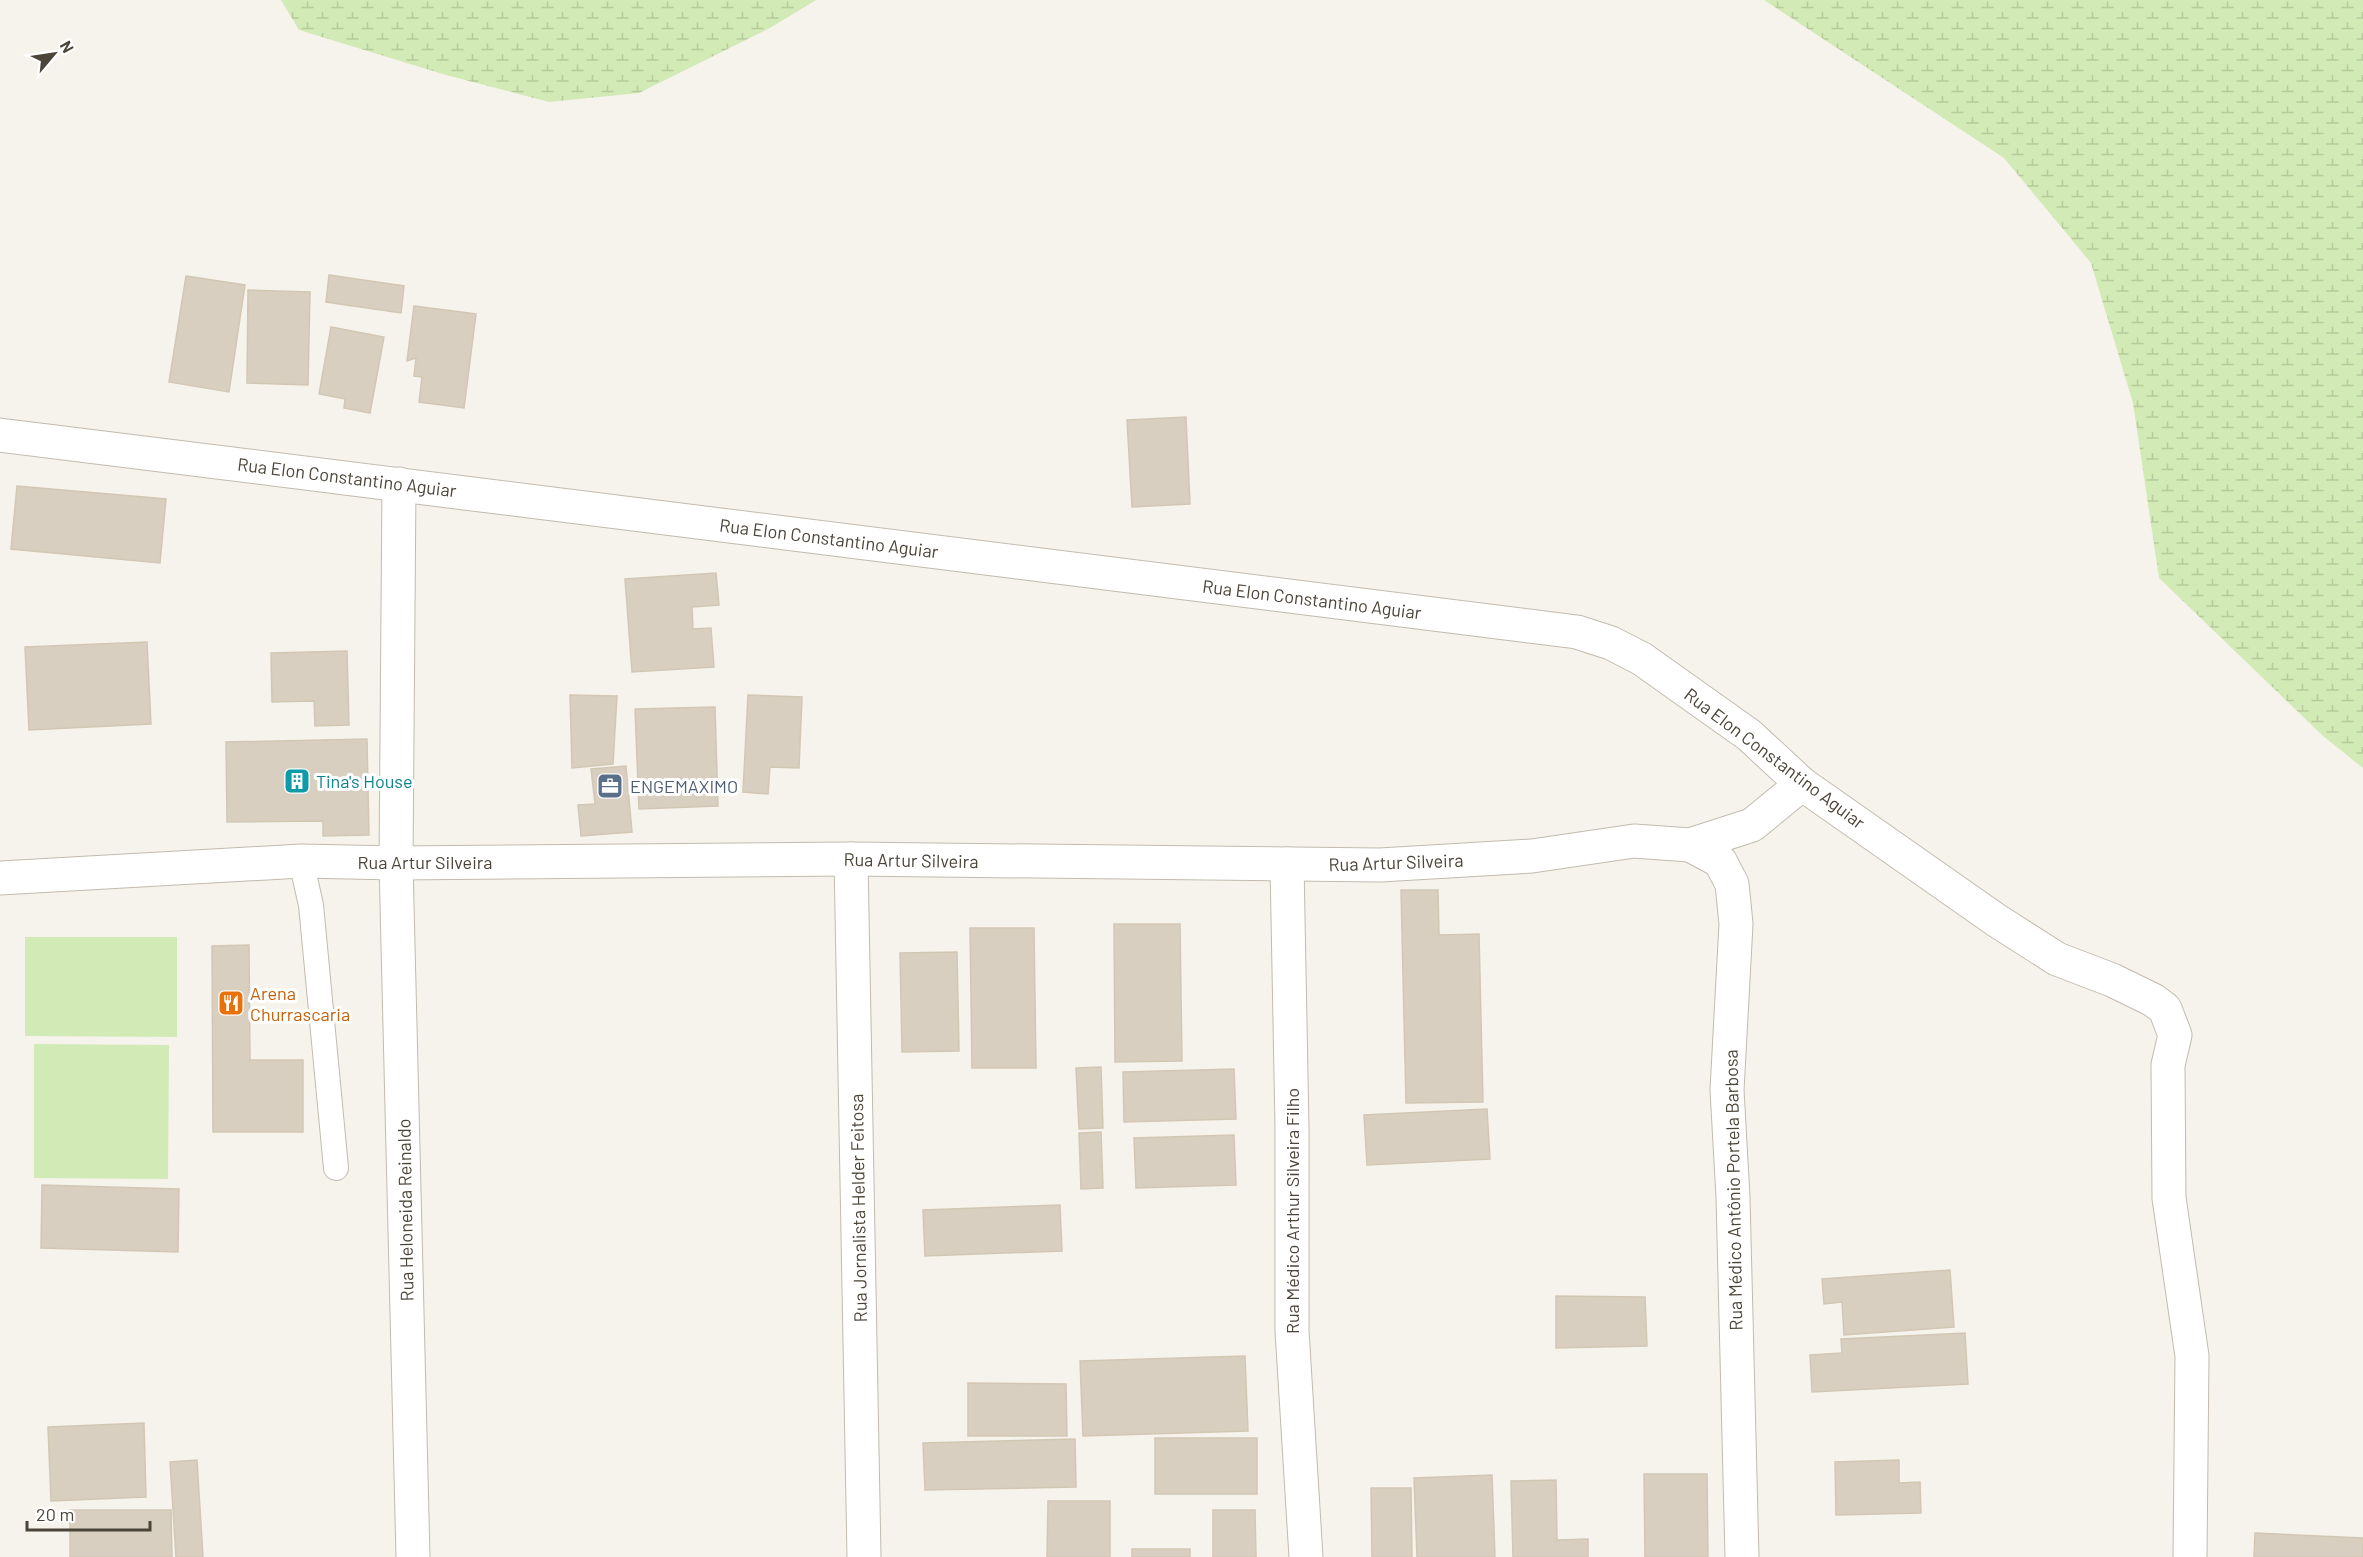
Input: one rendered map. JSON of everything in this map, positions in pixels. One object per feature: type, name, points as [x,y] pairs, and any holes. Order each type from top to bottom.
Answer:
[{"type":"street","name":"Rua Elon Constantino Aguiar","points":[[0,435],[1577,632],[1611,643],[1642,659],[1749,735],[1802,784],[1996,920],[2057,959],[2112,980],[2152,1000],[2164,1009],[2175,1035],[2168,1065],[2169,1198],[2192,1356],[2190,1557]]},
{"type":"street","name":"Rua Heloneida Reinaldo","points":[[399,484],[396,863],[413,1557]]},
{"type":"street","name":"Rua Artur Silveira","points":[[0,878],[301,861],[396,863],[851,859],[1380,865],[1532,856],[1634,841],[1690,845],[1752,825],[1802,784]]},
{"type":"street","name":"Rua Médico Antônio Portela Barbosa","points":[[1690,845],[1720,861],[1732,884],[1736,924],[1727,1090],[1733,1197],[1742,1557]]},
{"type":"street","name":"Rua Jornalista Helder Feitosa","points":[[851,859],[864,1557]]},
{"type":"street","name":"Rua Médico Arthur Silveira Filho","points":[[1287,864],[1292,1128],[1292,1331],[1305,1557]]},
{"type":"lane","points":[[301,861],[310,905],[336,1168]]},
{"type":"green space","points":[[281,0],[816,0],[770,28],[639,93],[549,102],[446,75],[299,30]]},
{"type":"green space","points":[[1764,0],[2363,0],[2363,768],[2323,736],[2159,578],[2133,403],[2091,263],[2004,158]]},
{"type":"green space","points":[[25,937],[177,937],[177,1037],[25,1036]]},
{"type":"green space","points":[[34,1044],[169,1045],[168,1179],[34,1178]]},
{"type":"building","points":[[329,275],[404,286],[401,313],[326,302]]},
{"type":"building","points":[[186,276],[245,285],[229,392],[169,382]]},
{"type":"building","points":[[248,290],[310,292],[308,385],[247,383]]},
{"type":"building","points":[[414,306],[476,314],[464,408],[419,402],[422,377],[414,376],[416,358],[407,361]]},
{"type":"building","points":[[331,327],[384,337],[370,413],[344,408],[345,399],[319,394]]},
{"type":"building","points":[[1186,417],[1190,504],[1132,507],[1127,420]]},
{"type":"building","points":[[17,486],[166,499],[160,563],[11,549]]},
{"type":"building","points":[[716,573],[719,605],[692,607],[693,629],[711,628],[714,667],[632,672],[625,579]]},
{"type":"building","points":[[147,642],[151,724],[29,730],[25,647]]},
{"type":"building","points":[[347,651],[349,725],[315,726],[314,701],[272,702],[271,653]]},
{"type":"building","points":[[570,695],[617,696],[613,764],[572,768]]},
{"type":"building","points":[[748,695],[802,697],[799,768],[770,767],[768,794],[743,792]]},
{"type":"building","points":[[715,707],[718,806],[639,809],[635,709]]},
{"type":"building","name":"Tina's House","points":[[367,739],[369,835],[323,836],[323,821],[227,822],[226,742]]},
{"type":"building","name":"ENGEMAXIMO","points":[[626,766],[632,832],[581,836],[578,805],[595,804],[591,769]]},
{"type":"building","points":[[1401,890],[1438,890],[1439,935],[1479,934],[1483,1102],[1406,1103]]},
{"type":"building","points":[[1114,924],[1180,924],[1182,1061],[1115,1062]]},
{"type":"building","points":[[970,928],[1034,928],[1036,1068],[972,1068]]},
{"type":"building","name":"Arena Churrascaria","points":[[249,945],[250,1060],[303,1060],[303,1132],[213,1132],[212,946]]},
{"type":"building","points":[[957,952],[959,1051],[902,1052],[900,953]]},
{"type":"building","points":[[1101,1067],[1103,1128],[1079,1129],[1076,1068]]},
{"type":"building","points":[[1234,1069],[1236,1119],[1124,1122],[1123,1072]]},
{"type":"building","points":[[1487,1109],[1490,1159],[1367,1165],[1364,1115]]},
{"type":"building","points":[[1101,1132],[1103,1188],[1081,1189],[1079,1133]]},
{"type":"building","points":[[1234,1135],[1236,1185],[1136,1188],[1134,1138]]},
{"type":"building","points":[[42,1185],[179,1189],[178,1252],[41,1248]]},
{"type":"building","points":[[1060,1205],[1062,1251],[925,1256],[923,1210]]},
{"type":"building","points":[[1950,1270],[1954,1327],[1844,1335],[1842,1302],[1824,1304],[1822,1279]]},
{"type":"building","points":[[1556,1296],[1645,1297],[1647,1346],[1556,1348]]},
{"type":"building","points":[[1965,1333],[1968,1384],[1812,1392],[1810,1355],[1842,1353],[1841,1339]]},
{"type":"building","points":[[1245,1356],[1248,1431],[1083,1436],[1080,1361]]},
{"type":"building","points":[[968,1383],[1066,1384],[1067,1436],[968,1436]]},
{"type":"building","points":[[144,1423],[146,1497],[51,1501],[48,1427]]},
{"type":"building","points":[[1155,1438],[1257,1438],[1257,1494],[1155,1494]]},
{"type":"building","points":[[1075,1439],[1076,1487],[925,1490],[923,1443]]},
{"type":"building","points":[[197,1460],[203,1557],[176,1557],[170,1462]]},
{"type":"building","points":[[1899,1460],[1899,1483],[1920,1482],[1921,1513],[1836,1515],[1835,1462]]},
{"type":"building","points":[[1644,1474],[1707,1474],[1708,1557],[1645,1557]]},
{"type":"building","points":[[1492,1475],[1495,1557],[1417,1557],[1414,1478]]},
{"type":"building","points":[[1556,1480],[1557,1540],[1588,1539],[1588,1557],[1513,1557],[1511,1481]]},
{"type":"building","points":[[1371,1488],[1411,1488],[1412,1557],[1372,1557]]},
{"type":"building","points":[[1048,1501],[1110,1501],[1110,1557],[1047,1557]]},
{"type":"building","points":[[70,1510],[171,1510],[172,1557],[70,1557]]},
{"type":"building","points":[[1213,1510],[1255,1510],[1256,1557],[1213,1557]]},
{"type":"building","points":[[2255,1533],[2363,1538],[2363,1557],[2254,1557]]},
{"type":"building","points":[[1132,1549],[1190,1549],[1190,1557],[1132,1557]]},
{"type":"place","name":"Tina's House","points":[[297,781]]},
{"type":"place","name":"ENGEMAXIMO","points":[[610,786]]},
{"type":"place","name":"Arena Churrascaria","points":[[231,1003]]}]
